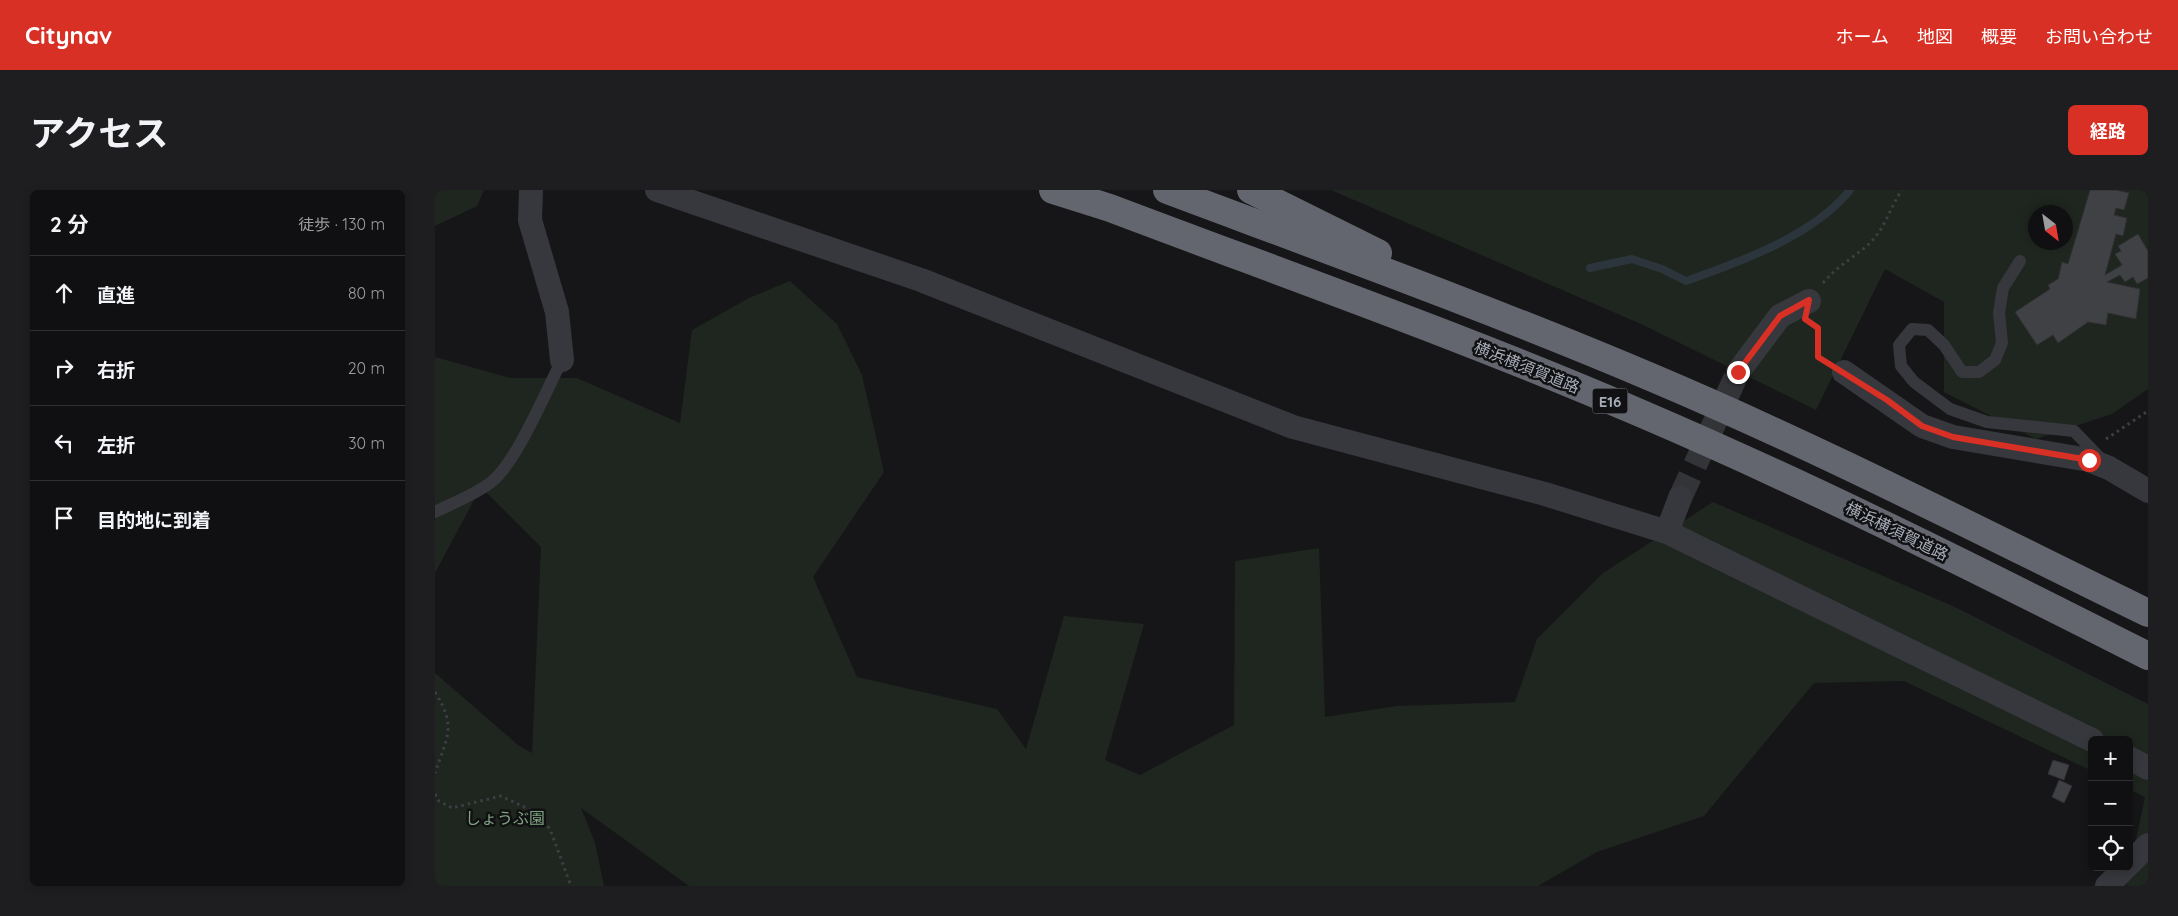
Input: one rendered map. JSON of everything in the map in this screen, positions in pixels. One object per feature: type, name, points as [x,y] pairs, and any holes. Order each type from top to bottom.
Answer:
[{"type":"highway","name":"横浜横須賀道路","points":[[1053,190],[1110,208],[1475,346],[1640,413],[1900,531],[2148,656]]},
{"type":"highway","name":"E16","points":[[1167,190],[1491,310],[1656,379],[1903,492],[2148,614]]},
{"type":"highway","points":[[1251,190],[1491,310]]},
{"type":"street","points":[[531,190],[530,220],[557,312],[562,360]]},
{"type":"street","points":[[657,190],[921,280],[1293,427],[1545,494],[1667,532],[2088,738]]},
{"type":"street","points":[[1738,372],[1780,316],[1809,300]]},
{"type":"street","points":[[1844,372],[1922,426],[1953,437],[2089,460],[2109,468],[2148,491]]},
{"type":"street","points":[[1667,532],[1680,498]]},
{"type":"street","points":[[2133,760],[2148,768]]},
{"type":"street","points":[[2133,860],[2148,845]]},
{"type":"street","points":[[2107,886],[2122,871]]},
{"type":"lane","points":[[2020,261],[2003,288],[1999,313],[2002,343],[1995,360],[1979,372],[1962,372],[1944,345],[1928,330],[1912,329],[1899,346],[1901,366],[1914,382],[1950,409],[1987,422],[2074,431],[2109,468]]},
{"type":"lane","points":[[435,512],[490,483],[501,472],[513,457],[562,360]]},
{"type":"path","points":[[1844,372],[1818,357],[1818,328],[1805,319],[1809,300],[1833,272],[1870,242],[1888,220],[1894,202],[1902,190]]},
{"type":"path","points":[[2109,468],[2103,442],[2148,411]]},
{"type":"path","points":[[435,692],[446,709],[450,726],[435,773]]},
{"type":"path","points":[[435,794],[439,801],[452,808],[501,796],[535,812],[550,828],[571,886]]},
{"type":"green space","points":[[435,190],[484,190],[477,206],[435,226]]},
{"type":"green space","points":[[1331,190],[2148,190],[2148,389],[2112,414],[2036,439],[1944,392],[1944,302],[1885,269],[1816,410],[1641,324]]},
{"type":"green space","name":"しょうぶ園","points":[[790,281],[837,324],[862,375],[884,472],[813,577],[857,677],[997,709],[1026,749],[1064,616],[1144,624],[1105,760],[1140,775],[1234,725],[1235,561],[1319,548],[1325,717],[1397,706],[1515,702],[1537,639],[1603,573],[1713,502],[1957,608],[2148,704],[2148,886],[2126,886],[2129,871],[2133,871],[2133,853],[2145,797],[2133,791],[2133,736],[2088,736],[2088,769],[1904,681],[1814,683],[1704,816],[1597,852],[1538,886],[689,886],[581,808],[595,843],[604,886],[435,886],[435,673],[518,745],[532,753],[541,547],[481,487],[435,573],[435,357],[510,378],[577,378],[680,423],[692,330],[749,298]]},
{"type":"building","points":[[2090,190],[2116,190],[2129,193],[2124,210],[2116,208],[2114,215],[2127,218],[2123,236],[2116,234],[2105,275],[2122,265],[2115,254],[2121,251],[2118,246],[2138,234],[2148,251],[2148,278],[2137,284],[2133,277],[2125,282],[2120,275],[2107,282],[2140,289],[2136,319],[2108,313],[2106,325],[2088,322],[2058,343],[2053,335],[2037,345],[2015,312],[2050,289],[2048,285],[2058,279],[2062,262],[2068,264]]},
{"type":"building","points":[[2053,760],[2069,765],[2064,780],[2048,774]]},
{"type":"building","points":[[2059,780],[2072,786],[2064,803],[2052,797]]},
{"type":"waterway","points":[[1590,268],[1632,259],[1662,269],[1686,281],[1752,256],[1796,234],[1835,206],[1850,190]]},
{"type":"tunnel","points":[[1680,498],[1738,372]]},
{"type":"route","points":[[1738,372],[1780,316],[1809,300],[1805,319],[1818,328],[1818,357],[1887,400],[1922,426],[1953,437],[2089,460]]}]
